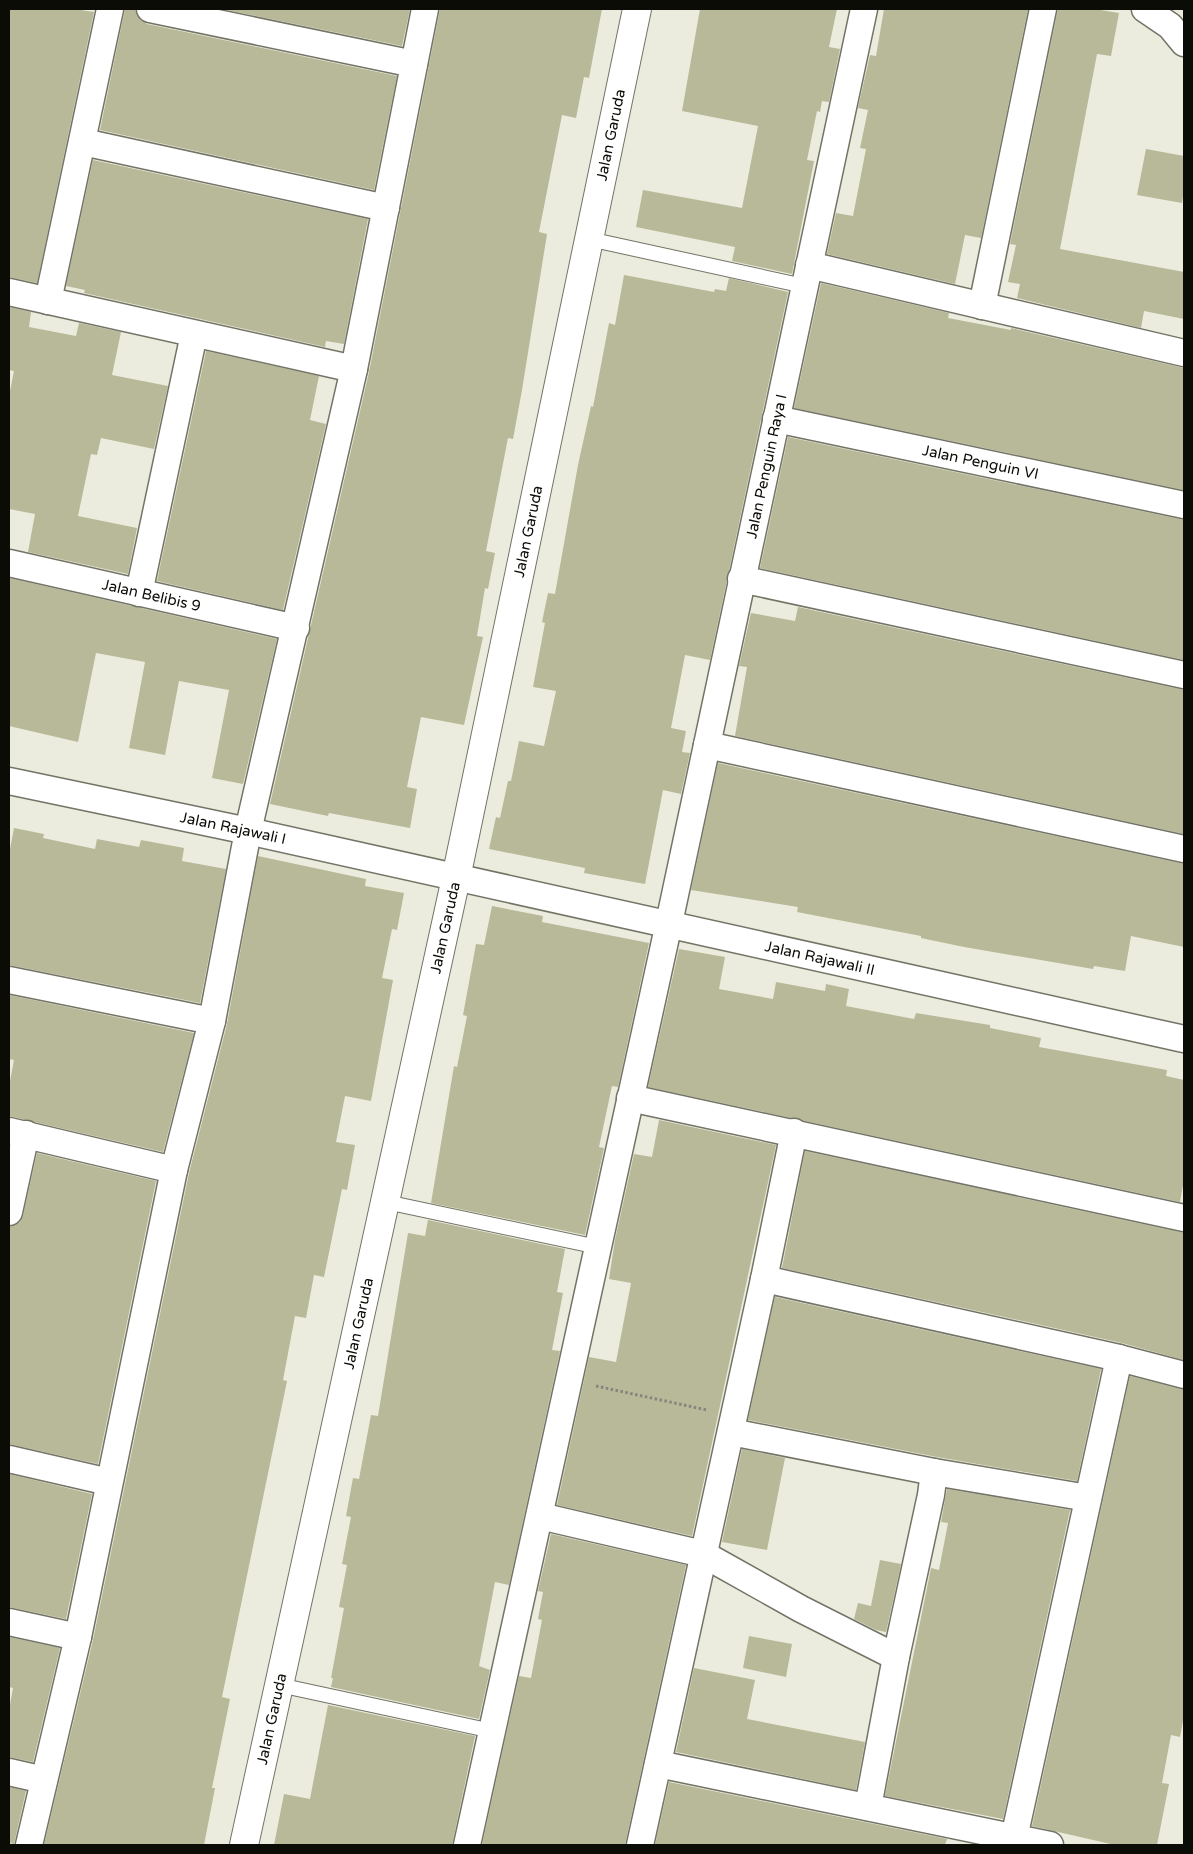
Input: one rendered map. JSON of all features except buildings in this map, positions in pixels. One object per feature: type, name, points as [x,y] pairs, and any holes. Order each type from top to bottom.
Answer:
[{"type":"street","points":[[48,301],[110,9]]},
{"type":"street","points":[[150,9],[414,64]]},
{"type":"street","points":[[29,1845],[78,1637],[108,1482],[174,1170],[212,1021],[248,831],[354,369],[425,9]]},
{"type":"street","name":"Jalan Garuda","points":[[244,1845],[456,878],[637,9]]},
{"type":"street","name":"Jalan Penguin Raya I","points":[[466,1845],[540,1516],[568,1380],[669,923],[864,9]]},
{"type":"street","points":[[982,306],[1043,9]]},
{"type":"street","points":[[1145,9],[1170,26],[1184,43]]},
{"type":"street","points":[[83,142],[386,208]]},
{"type":"street","points":[[806,275],[982,306],[1184,353]]},
{"type":"street","points":[[9,292],[354,369]]},
{"type":"street","points":[[140,593],[194,334]]},
{"type":"street","name":"Jalan Penguin VI","points":[[776,419],[1184,505]]},
{"type":"street","name":"Jalan Belibis 9","points":[[9,563],[296,628]]},
{"type":"street","points":[[742,579],[1184,675]]},
{"type":"street","points":[[707,745],[1184,849]]},
{"type":"street","name":"Jalan Rajawali I","points":[[9,782],[248,831],[456,878]]},
{"type":"street","name":"Jalan Rajawali II","points":[[456,878],[669,923],[1184,1039]]},
{"type":"street","points":[[9,980],[212,1021]]},
{"type":"street","points":[[630,1098],[1184,1218]]},
{"type":"street","points":[[640,1845],[764,1280],[794,1132]]},
{"type":"street","points":[[9,1212],[17,1133],[174,1170]]},
{"type":"street","points":[[764,1280],[1118,1358],[1184,1376]]},
{"type":"street","points":[[1014,1838],[1118,1358]]},
{"type":"street","points":[[732,1424],[934,1472],[1088,1498]]},
{"type":"street","points":[[9,1459],[108,1482]]},
{"type":"street","points":[[868,1808],[934,1472]]},
{"type":"street","points":[[540,1516],[703,1554],[801,1609],[896,1658]]},
{"type":"street","points":[[9,1622],[78,1637]]},
{"type":"street","points":[[658,1764],[1050,1845]]},
{"type":"street","points":[[9,1772],[44,1780]]},
{"type":"lane","points":[[589,239],[806,275]]},
{"type":"lane","points":[[386,1202],[598,1247]]},
{"type":"lane","points":[[279,1685],[492,1731]]},
{"type":"path","points":[[568,1380],[732,1424]]}]
